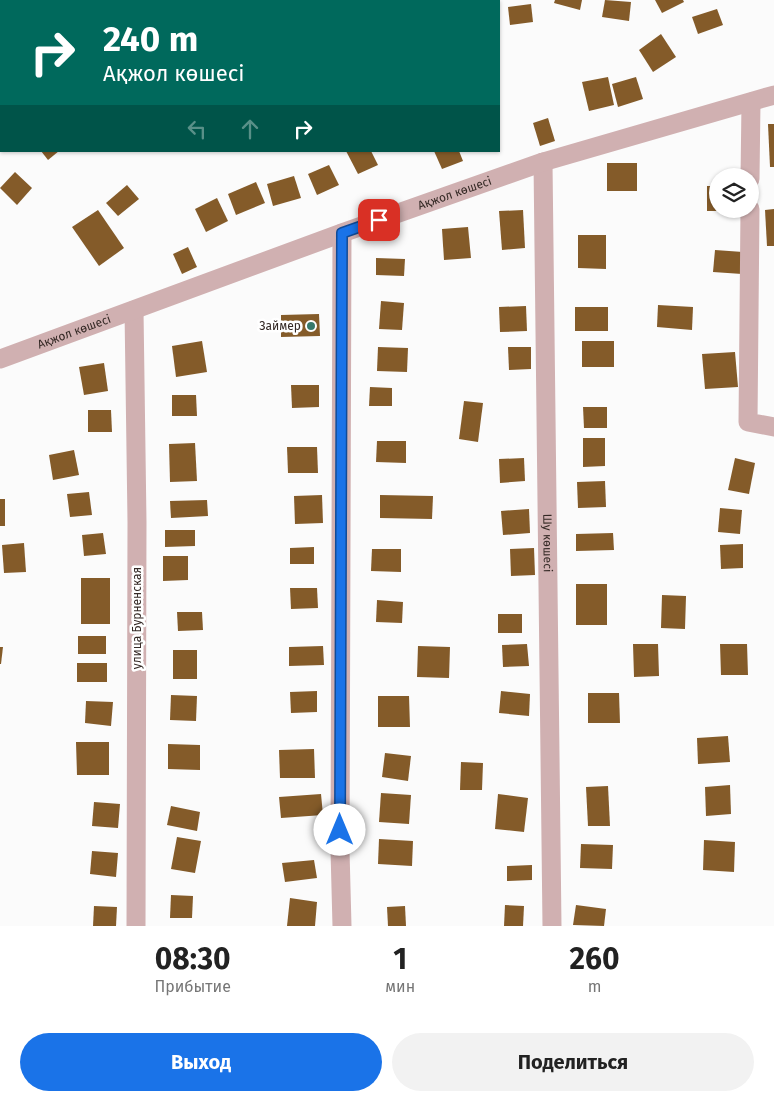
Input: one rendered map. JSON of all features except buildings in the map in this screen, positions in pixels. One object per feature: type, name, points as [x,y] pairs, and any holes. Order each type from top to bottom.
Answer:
[{"type":"street","name":"Ақжол көшесі","points":[[0,359],[342,233],[543,162],[774,95]]},
{"type":"street","points":[[750,168],[751,102]]},
{"type":"street","name":"Шу көшесі","points":[[543,162],[552,926]]},
{"type":"street","points":[[750,218],[748,422],[774,427]]},
{"type":"street","points":[[342,233],[340,840],[342,926]]},
{"type":"street","name":"улица Бурненская","points":[[134,310],[137,522],[136,926]]},
{"type":"place","name":"Займер","points":[[311,326]]},
{"type":"route","points":[[340,830],[342,233],[379,220]]}]
